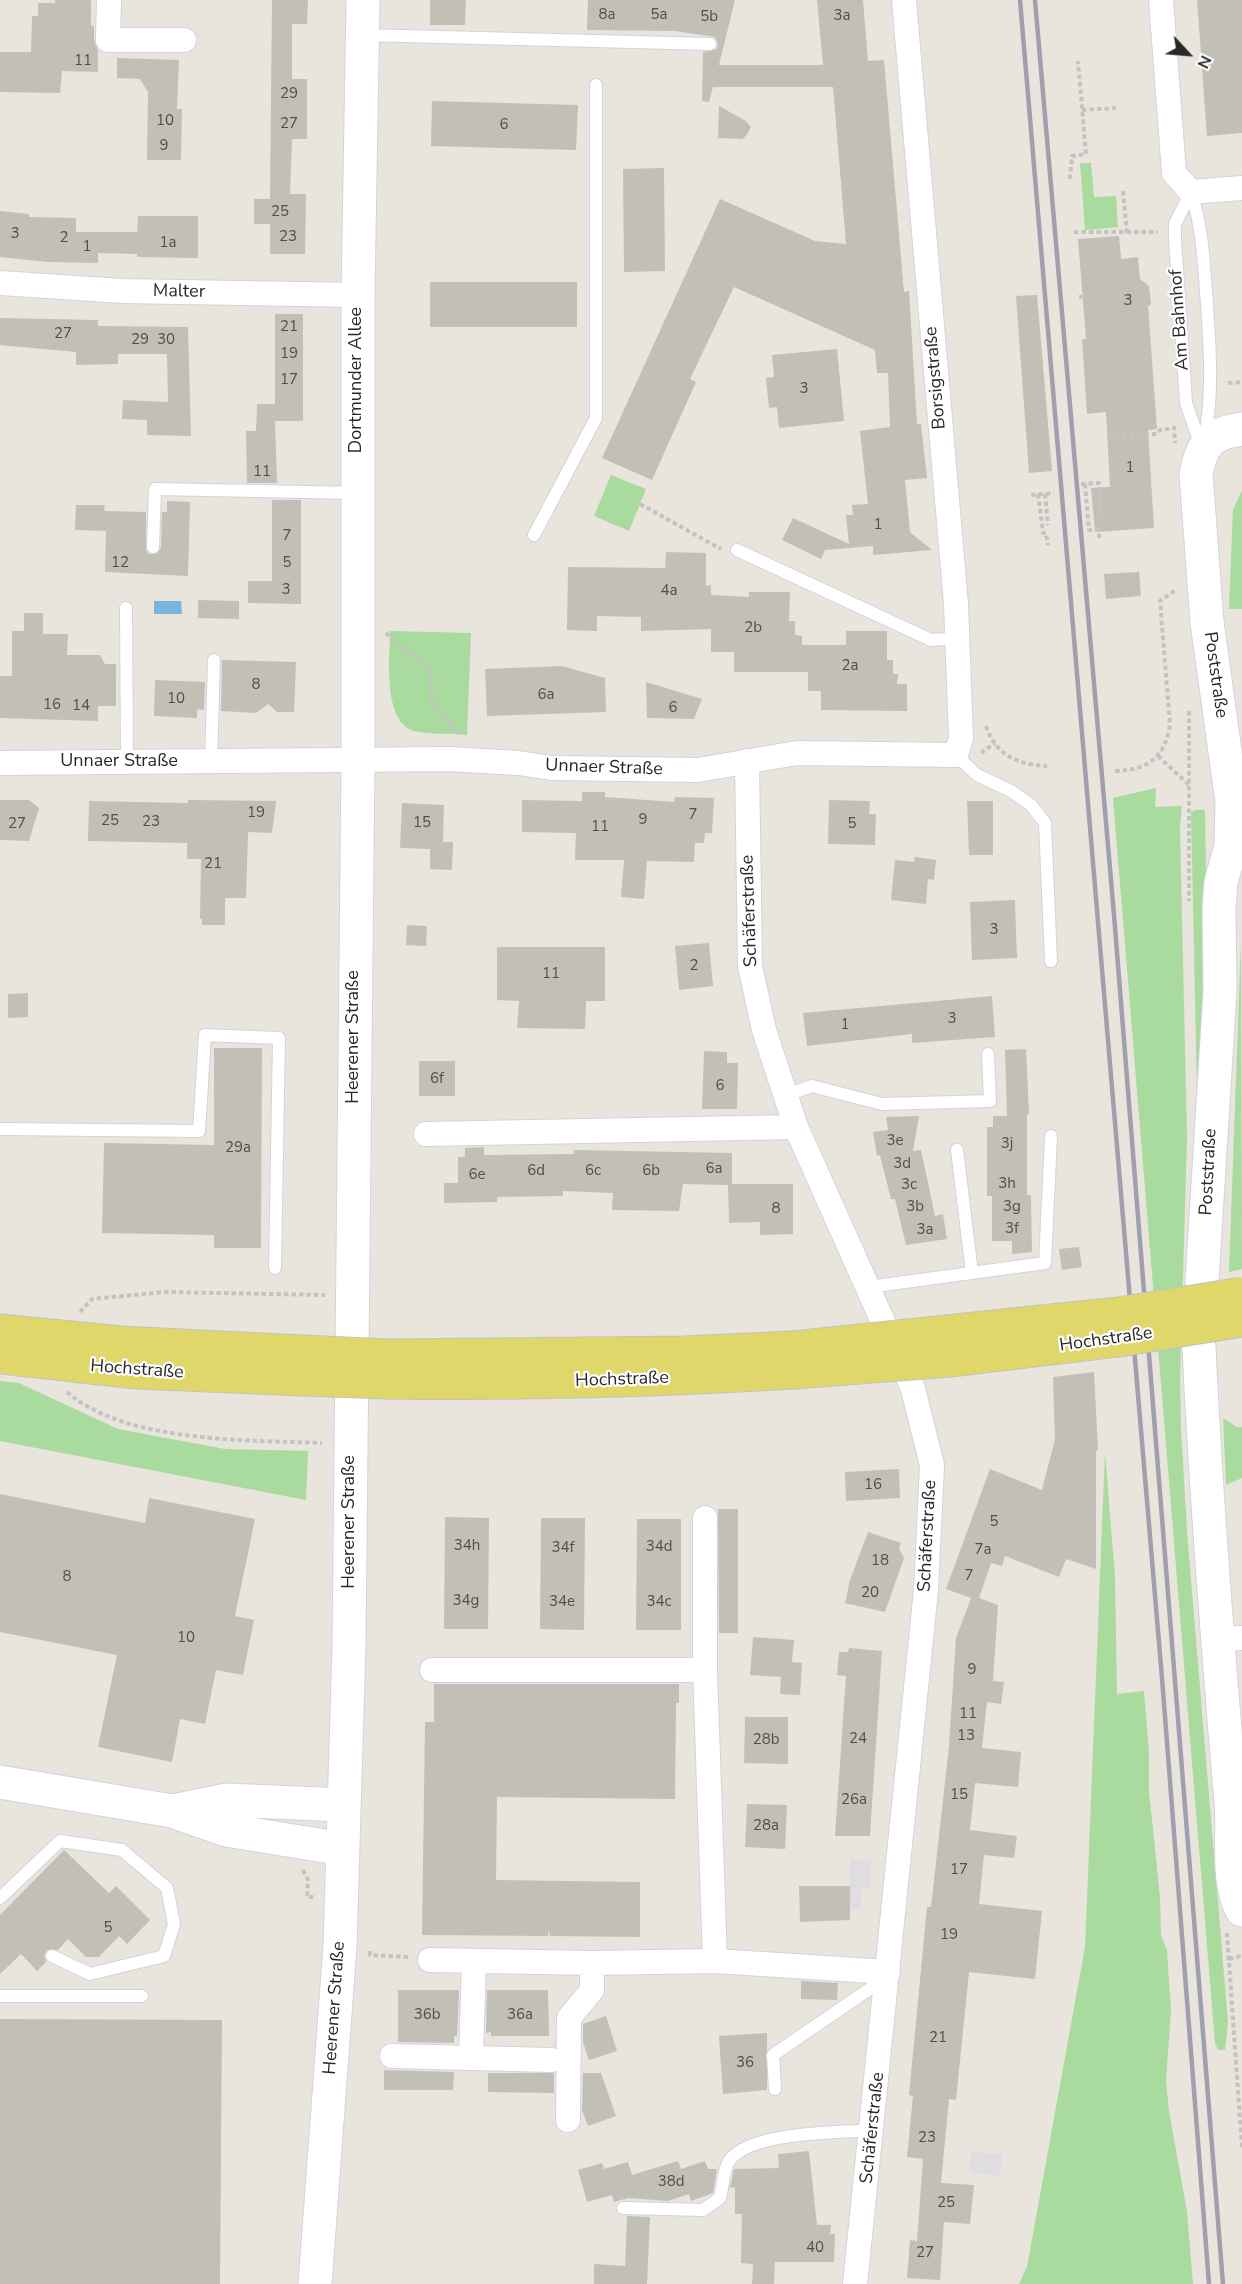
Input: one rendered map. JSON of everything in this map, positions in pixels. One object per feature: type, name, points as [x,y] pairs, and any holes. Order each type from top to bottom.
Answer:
[{"type":"main road","name":"Dortmunder Allee","points":[[358,760],[356,607],[358,295],[363,0]]},
{"type":"main road","points":[[1202,450],[1215,435],[1242,429]]},
{"type":"main road","name":"Am Bahnhof","points":[[1202,450],[1196,474],[1196,493],[1207,622]]},
{"type":"main road","name":"Poststraße","points":[[1202,1281],[1220,991],[1221,882],[1212,845],[1226,766],[1198,691],[1200,658],[1207,622]]},
{"type":"main road","name":"Heerener Straße","points":[[315,2284],[339,1958],[343,1849],[358,760]]},
{"type":"main road","name":"Hochstraße","points":[[794,1360],[1119,1314],[1242,1294]]},
{"type":"main road","name":"Hochstraße","points":[[0,1356],[136,1372],[303,1366],[389,1369],[683,1353],[794,1360],[950,1360],[1242,1320]]},
{"type":"main road","name":"Hochstraße","points":[[0,1331],[121,1343],[303,1366]]},
{"type":"main road","points":[[1199,1347],[1229,1639],[1238,1844],[1234,1893],[1242,1910]]},
{"type":"main road","points":[[0,1782],[172,1811],[226,1830],[343,1849]]},
{"type":"main road","points":[[172,1811],[227,1800],[344,1805]]},
{"type":"street","points":[[109,0],[108,40],[183,40]]},
{"type":"street","name":"Borsigstraße","points":[[904,0],[957,638],[961,738],[956,755]]},
{"type":"street","name":"Am Bahnhof","points":[[1161,0],[1174,173],[1191,192]]},
{"type":"street","points":[[1191,192],[1242,188]]},
{"type":"street","name":"Malter","points":[[0,283],[122,291],[358,295]]},
{"type":"street","name":"Unnaer Straße","points":[[0,763],[127,760],[482,761],[551,768],[698,770],[797,753],[956,755]]},
{"type":"street","name":"Schäferstraße","points":[[747,761],[750,966],[764,1030],[796,1127],[913,1389],[932,1465],[926,1590],[873,2130],[855,2284]]},
{"type":"street","points":[[426,1134],[796,1127]]},
{"type":"street","points":[[705,1518],[705,1670],[715,1961]]},
{"type":"street","points":[[432,1670],[705,1670]]},
{"type":"street","points":[[430,1960],[592,1963],[715,1961],[888,1974]]},
{"type":"street","points":[[471,2058],[474,1961]]},
{"type":"street","points":[[568,2120],[569,2018],[592,1990],[592,1963]]},
{"type":"street","points":[[392,2056],[552,2060]]},
{"type":"lane","points":[[362,35],[710,44]]},
{"type":"lane","points":[[534,535],[596,417],[596,85]]},
{"type":"lane","name":"Am Bahnhof","points":[[1191,192],[1175,224],[1175,240],[1186,403],[1202,450]]},
{"type":"lane","name":"Am Bahnhof","points":[[1191,192],[1201,223],[1212,399],[1202,450]]},
{"type":"lane","points":[[153,547],[155,489],[357,493]]},
{"type":"lane","points":[[737,550],[930,640],[957,638]]},
{"type":"lane","points":[[126,608],[127,760]]},
{"type":"lane","points":[[211,762],[214,660]]},
{"type":"lane","points":[[956,755],[977,776],[1011,791],[1030,805],[1045,823],[1051,961]]},
{"type":"lane","points":[[0,1129],[199,1131],[205,1035],[279,1038],[274,1268]]},
{"type":"lane","points":[[787,1095],[812,1086],[882,1104],[990,1101],[988,1054]]},
{"type":"lane","points":[[868,1287],[1045,1263],[1051,1136]]},
{"type":"lane","points":[[957,1150],[972,1273]]},
{"type":"lane","points":[[0,1898],[60,1841],[122,1850],[167,1888],[174,1924],[164,1956],[90,1974],[52,1956]]},
{"type":"lane","points":[[775,2089],[773,2055],[888,1974]]},
{"type":"lane","points":[[0,1996],[142,1996]]},
{"type":"lane","points":[[623,2208],[703,2210],[720,2198],[728,2162],[740,2151],[765,2140],[873,2130]]},
{"type":"path","points":[[1070,179],[1072,156],[1086,154],[1078,61]]},
{"type":"path","points":[[1082,110],[1116,108]]},
{"type":"path","points":[[1123,190],[1127,232]]},
{"type":"path","points":[[1074,232],[1159,232]]},
{"type":"path","points":[[1107,436],[1157,434],[1160,430],[1174,428]]},
{"type":"path","points":[[1100,541],[1098,528],[1089,530],[1083,484],[1099,483],[1101,519]]},
{"type":"path","points":[[1031,495],[1054,493]]},
{"type":"path","points":[[1038,494],[1043,533],[1046,533],[1048,545]]},
{"type":"path","points":[[1045,494],[1048,525]]},
{"type":"path","points":[[639,504],[663,515],[723,550],[737,550]]},
{"type":"path","points":[[1115,771],[1132,770],[1145,766],[1158,756],[1168,743],[1170,724],[1160,601],[1178,589]]},
{"type":"path","points":[[356,607],[431,671],[431,699],[482,761]]},
{"type":"path","points":[[984,720],[987,731],[1005,755],[1019,763],[1047,766]]},
{"type":"path","points":[[1158,756],[1190,785],[1187,810]]},
{"type":"path","points":[[87,1316],[77,1315],[92,1299],[165,1292],[350,1296]]},
{"type":"path","points":[[75,1391],[64,1390],[82,1406],[149,1429],[210,1439],[350,1444]]},
{"type":"path","points":[[370,1944],[370,1955],[430,1960]]},
{"type":"path","points":[[1242,1956],[1228,1959],[1242,2148]]},
{"type":"shaded area","points":[[850,1860],[871,1860],[871,1888],[861,1889],[861,1909],[850,1909]]},
{"type":"shaded area","points":[[972,2151],[1002,2155],[1000,2176],[969,2172]]},
{"type":"green space","points":[[1080,163],[1091,163],[1094,197],[1116,196],[1118,227],[1085,230]]},
{"type":"green space","points":[[611,475],[646,489],[629,531],[594,516]]},
{"type":"green space","points":[[1242,490],[1242,609],[1229,609],[1233,510]]},
{"type":"green space","points":[[390,631],[471,633],[467,735],[420,732],[404,725],[392,702],[389,671]]},
{"type":"green space","points":[[1156,788],[1155,807],[1182,806],[1180,827],[1187,1137],[1180,1380],[1181,1427],[1187,1532],[1228,2022],[1225,2050],[1218,2050],[1215,2043],[1113,798]]},
{"type":"green space","points":[[1205,810],[1208,992],[1198,1141],[1191,812]]},
{"type":"green space","points":[[1241,940],[1242,1269],[1229,1272]]},
{"type":"green space","points":[[0,1381],[19,1383],[118,1429],[225,1449],[308,1451],[306,1500],[0,1441]]},
{"type":"green space","points":[[1223,1418],[1237,1427],[1242,1427],[1242,1478],[1226,1485]]},
{"type":"green space","points":[[1105,1452],[1115,1576],[1117,1694],[1144,1691],[1149,1752],[1149,1791],[1160,1897],[1161,1935],[1167,1950],[1171,2012],[1166,2080],[1169,2111],[1187,2212],[1193,2284],[1019,2284],[1027,2267],[1085,1947]]},
{"type":"water","points":[[154,601],[181,601],[182,614],[154,614]]},
{"type":"building","points":[[55,0],[91,0],[91,26],[94,26],[94,40],[98,50],[98,72],[62,71],[60,93],[0,92],[0,52],[31,52],[32,16],[38,16],[38,3],[55,3]]},
{"type":"building","points":[[272,0],[308,0],[307,24],[292,24],[292,79],[307,79],[307,139],[292,139],[290,194],[306,194],[305,254],[270,254],[270,224],[254,224],[254,199],[270,199]]},
{"type":"building","points":[[430,0],[466,0],[465,25],[430,25]]},
{"type":"building","points":[[588,0],[735,0],[719,65],[823,65],[817,0],[863,0],[868,61],[884,60],[904,292],[909,291],[917,424],[921,424],[927,478],[905,480],[910,532],[932,550],[873,555],[873,546],[825,550],[821,559],[782,540],[793,518],[849,544],[846,515],[853,515],[852,505],[868,504],[860,431],[890,427],[888,373],[877,373],[875,350],[734,287],[690,379],[696,382],[652,480],[602,458],[720,199],[815,241],[846,244],[833,87],[713,87],[709,102],[702,101],[703,52],[717,49],[718,44],[715,37],[675,31],[587,30]]},
{"type":"building","points":[[1197,0],[1242,0],[1242,133],[1207,136]]},
{"type":"building","points":[[117,58],[179,60],[177,109],[182,109],[181,160],[147,160],[148,92],[140,79],[117,78]]},
{"type":"building","points":[[432,101],[578,105],[576,150],[431,146]]},
{"type":"building","points":[[719,106],[746,121],[751,127],[746,136],[742,139],[718,138]]},
{"type":"building","points":[[664,168],[665,271],[624,272],[623,169]]},
{"type":"building","points":[[0,211],[29,214],[29,217],[76,218],[76,232],[137,232],[138,216],[198,216],[198,258],[137,257],[137,254],[98,253],[98,263],[48,262],[0,257]]},
{"type":"building","points":[[1119,236],[1121,259],[1138,257],[1140,279],[1149,286],[1151,304],[1148,306],[1157,429],[1148,430],[1154,528],[1095,532],[1091,488],[1110,487],[1106,412],[1087,414],[1082,339],[1086,339],[1078,239]]},
{"type":"building","points":[[430,282],[577,282],[577,327],[430,327]]},
{"type":"building","points":[[1037,295],[1052,471],[1029,473],[1016,296]]},
{"type":"building","points":[[275,314],[303,314],[303,421],[275,421],[277,483],[247,483],[246,431],[256,431],[257,404],[275,404]]},
{"type":"building","points":[[0,318],[98,320],[98,326],[188,327],[191,436],[147,435],[147,420],[122,419],[123,400],[168,402],[167,354],[118,354],[118,364],[76,365],[76,352],[0,345]]},
{"type":"building","points":[[837,349],[844,421],[779,428],[777,407],[769,408],[766,378],[774,377],[772,355]]},
{"type":"building","points":[[272,500],[301,500],[301,604],[248,603],[248,581],[272,581]]},
{"type":"building","points":[[167,501],[190,502],[188,576],[105,572],[106,531],[75,530],[76,505],[105,505],[104,511],[146,512],[146,550],[149,554],[156,554],[161,548],[162,512],[167,512]]},
{"type":"building","points":[[666,552],[706,553],[706,586],[711,585],[711,595],[749,597],[749,592],[790,592],[789,621],[795,621],[795,635],[802,636],[802,645],[846,645],[846,631],[887,631],[887,660],[893,660],[893,674],[898,674],[897,684],[907,684],[907,711],[821,710],[821,691],[808,691],[808,672],[734,672],[734,652],[711,652],[711,629],[641,631],[641,617],[597,616],[597,631],[567,630],[568,567],[665,568]]},
{"type":"building","points":[[1139,572],[1141,596],[1106,599],[1104,574]]},
{"type":"building","points":[[198,600],[239,601],[239,619],[198,618]]},
{"type":"building","points":[[24,613],[43,613],[43,634],[68,634],[67,655],[100,655],[105,664],[116,664],[116,706],[98,706],[98,721],[0,718],[0,676],[12,676],[12,631],[24,631]]},
{"type":"building","points":[[222,660],[296,662],[294,712],[277,712],[268,704],[256,713],[221,711]]},
{"type":"building","points":[[562,666],[605,678],[606,712],[487,716],[485,669]]},
{"type":"building","points":[[155,680],[205,682],[204,710],[197,709],[197,718],[154,716]]},
{"type":"building","points":[[646,682],[702,699],[694,719],[647,718]]},
{"type":"building","points":[[582,792],[605,792],[605,797],[674,802],[675,797],[714,798],[712,833],[705,833],[704,843],[695,843],[694,862],[647,861],[644,899],[621,897],[624,860],[575,860],[576,833],[522,832],[522,800],[582,801]]},
{"type":"building","points":[[0,800],[29,800],[39,808],[29,841],[0,840]]},
{"type":"building","points":[[188,800],[276,801],[272,833],[248,832],[246,898],[225,898],[225,925],[202,925],[202,919],[200,919],[201,859],[187,859],[187,843],[88,841],[89,801],[188,803]]},
{"type":"building","points":[[829,800],[870,801],[869,814],[876,814],[875,845],[828,844]]},
{"type":"building","points":[[967,801],[993,801],[993,855],[969,855]]},
{"type":"building","points":[[402,803],[444,805],[443,842],[453,842],[452,870],[430,869],[430,849],[400,848]]},
{"type":"building","points":[[915,857],[936,860],[934,880],[928,879],[926,904],[891,900],[895,860],[914,862]]},
{"type":"building","points":[[1015,900],[1017,958],[972,960],[970,902]]},
{"type":"building","points":[[407,925],[427,926],[426,946],[406,945]]},
{"type":"building","points":[[709,943],[713,986],[679,990],[675,946]]},
{"type":"building","points":[[497,947],[605,947],[605,1001],[586,1001],[585,1029],[517,1028],[519,1001],[497,1000]]},
{"type":"building","points":[[28,993],[28,1017],[8,1018],[8,994]]},
{"type":"building","points":[[992,996],[995,1037],[912,1043],[912,1034],[807,1046],[803,1013]]},
{"type":"building","points":[[214,1048],[262,1048],[261,1248],[214,1248],[214,1235],[102,1233],[104,1143],[214,1145]]},
{"type":"building","points":[[1026,1049],[1029,1114],[1027,1114],[1027,1195],[1031,1195],[1032,1252],[1012,1254],[1012,1241],[992,1241],[992,1196],[987,1196],[987,1127],[993,1127],[993,1116],[1007,1116],[1005,1050]]},
{"type":"building","points":[[704,1051],[727,1052],[727,1063],[738,1063],[737,1109],[702,1109]]},
{"type":"building","points":[[419,1061],[455,1061],[455,1096],[419,1096]]},
{"type":"building","points":[[919,1116],[913,1151],[921,1150],[935,1216],[943,1214],[947,1239],[906,1245],[895,1199],[891,1199],[880,1155],[877,1156],[873,1132],[888,1130],[886,1117]]},
{"type":"building","points":[[484,1147],[484,1155],[574,1154],[574,1150],[732,1153],[732,1184],[793,1184],[793,1234],[760,1235],[760,1222],[729,1223],[728,1185],[683,1184],[679,1211],[612,1210],[613,1193],[563,1191],[563,1196],[497,1197],[497,1202],[444,1203],[444,1183],[458,1183],[458,1157],[465,1157],[465,1148]]},
{"type":"building","points":[[1079,1247],[1082,1267],[1062,1270],[1059,1249]]},
{"type":"building","points":[[1094,1372],[1098,1450],[1096,1451],[1096,1569],[1066,1559],[1059,1577],[1005,1556],[1002,1566],[991,1563],[979,1598],[998,1605],[993,1681],[1004,1682],[1001,1704],[987,1702],[982,1748],[1021,1752],[1018,1787],[975,1783],[970,1830],[1017,1836],[1014,1858],[984,1855],[979,1904],[1042,1911],[1035,1979],[969,1972],[956,2100],[949,2099],[941,2183],[974,2185],[970,2224],[944,2222],[940,2280],[907,2278],[910,2240],[917,2241],[923,2159],[907,2157],[913,2096],[909,2095],[927,1907],[931,1907],[949,1746],[956,1638],[971,1598],[946,1589],[990,1469],[1042,1490],[1055,1439],[1053,1377]]},
{"type":"building","points":[[899,1469],[900,1498],[846,1501],[845,1472]]},
{"type":"building","points":[[0,1494],[145,1523],[149,1498],[255,1519],[235,1616],[254,1620],[243,1675],[216,1670],[205,1724],[180,1719],[172,1762],[98,1747],[117,1655],[0,1632]]},
{"type":"building","points":[[718,1509],[738,1509],[738,1633],[719,1633]]},
{"type":"building","points":[[445,1517],[489,1518],[488,1629],[444,1629]]},
{"type":"building","points":[[541,1518],[585,1518],[584,1630],[540,1629]]},
{"type":"building","points":[[637,1519],[681,1519],[681,1630],[636,1630]]},
{"type":"building","points":[[868,1532],[901,1543],[899,1549],[904,1558],[885,1612],[845,1603],[850,1580]]},
{"type":"building","points":[[753,1637],[794,1640],[792,1662],[802,1663],[800,1695],[780,1694],[781,1677],[750,1675]]},
{"type":"building","points":[[849,1648],[882,1651],[870,1836],[835,1836],[846,1676],[837,1675],[839,1652],[848,1652]]},
{"type":"building","points":[[434,1684],[679,1684],[679,1703],[676,1703],[675,1799],[497,1797],[496,1880],[640,1882],[640,1937],[550,1936],[548,1930],[548,1936],[422,1935],[425,1722],[434,1722]]},
{"type":"building","points":[[745,1717],[788,1717],[788,1764],[744,1763]]},
{"type":"building","points":[[747,1804],[787,1805],[785,1849],[745,1847]]},
{"type":"building","points":[[64,1850],[109,1893],[116,1886],[150,1920],[127,1944],[119,1936],[99,1957],[86,1957],[68,1939],[58,1950],[47,1950],[44,1956],[46,1962],[37,1971],[21,1954],[0,1974],[0,1915]]},
{"type":"building","points":[[799,1886],[850,1886],[850,1920],[800,1922]]},
{"type":"building","points":[[801,1981],[838,1983],[837,2000],[801,1999]]},
{"type":"building","points":[[398,1990],[459,1990],[457,2036],[454,2036],[454,2043],[398,2042]]},
{"type":"building","points":[[487,1990],[548,1990],[549,2036],[491,2036],[491,2032],[486,2033]]},
{"type":"building","points":[[606,2016],[617,2051],[589,2060],[583,2042],[583,2024]]},
{"type":"building","points":[[0,2019],[222,2020],[220,2284],[0,2284]]},
{"type":"building","points":[[767,2033],[767,2090],[723,2094],[719,2036]]},
{"type":"building","points":[[384,2070],[454,2072],[453,2090],[384,2090]]},
{"type":"building","points":[[488,2073],[554,2073],[554,2093],[488,2092]]},
{"type":"building","points":[[583,2073],[601,2073],[616,2116],[588,2126],[582,2110]]},
{"type":"building","points":[[809,2151],[817,2225],[831,2225],[830,2234],[835,2234],[834,2262],[775,2262],[774,2284],[752,2284],[753,2264],[741,2263],[742,2214],[735,2214],[735,2187],[730,2188],[734,2169],[779,2168],[778,2154]]},
{"type":"building","points":[[678,2161],[681,2169],[705,2161],[708,2169],[717,2169],[713,2193],[691,2201],[689,2194],[668,2201],[628,2198],[614,2202],[612,2195],[587,2202],[578,2170],[602,2163],[604,2169],[628,2162],[632,2175]]},
{"type":"building","points":[[627,2216],[650,2217],[647,2284],[594,2284],[594,2264],[625,2266]]},
{"type":"railway","points":[[1020,0],[1162,1678],[1209,2284]]},
{"type":"railway","points":[[1035,0],[1114,915],[1223,2284]]}]
